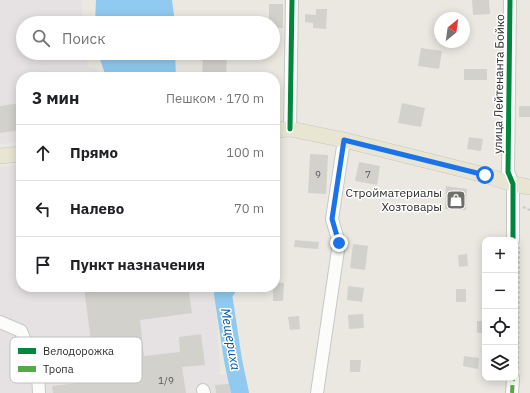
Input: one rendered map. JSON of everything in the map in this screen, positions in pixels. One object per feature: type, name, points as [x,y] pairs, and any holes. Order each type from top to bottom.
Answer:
[{"type":"main road","points":[[282,129],[344,140],[485,175],[512,184],[530,187]]},
{"type":"main road","points":[[0,156],[16,154]]},
{"type":"street","points":[[282,129],[292,0]]},
{"type":"street","name":"улица Лейтенанта Бойко","points":[[510,0],[508,172],[512,184],[516,237]]},
{"type":"street","points":[[317,393],[339,243],[332,219],[344,140]]},
{"type":"street","points":[[0,322],[21,331],[23,337]]},
{"type":"street","points":[[512,393],[514,381]]},
{"type":"street","points":[[39,383],[40,393]]},
{"type":"path","points":[[515,345],[516,273]]},
{"type":"shaded area","points":[[0,0],[81,0],[82,16],[16,16],[16,60],[87,60],[88,67],[98,69],[98,72],[16,72],[16,142],[0,144]]},
{"type":"shaded area","points":[[16,165],[16,292],[215,292],[220,375],[234,374],[239,393],[0,393],[0,167]]},
{"type":"water","points":[[96,0],[172,0],[174,16],[95,16]]},
{"type":"water","points":[[100,60],[175,60],[176,72],[104,72]]},
{"type":"building","points":[[472,0],[489,0],[490,14],[473,15]]},
{"type":"building","points":[[269,4],[283,4],[283,28],[280,28],[280,16],[269,16]]},
{"type":"building","points":[[316,9],[327,9],[326,29],[313,28],[313,23],[305,22],[305,14],[316,15]]},
{"type":"building","points":[[421,48],[442,51],[439,69],[418,66]]},
{"type":"building","points":[[203,60],[227,60],[226,72],[202,72]]},
{"type":"building","points":[[464,69],[487,69],[487,80],[464,80]]},
{"type":"building","points":[[402,103],[425,108],[421,127],[398,123]]},
{"type":"building","points":[[16,104],[16,131],[0,133],[0,106]]},
{"type":"building","points":[[519,106],[530,106],[530,117],[519,117]]},
{"type":"building","points":[[469,137],[483,139],[481,151],[467,149]]},
{"type":"building","points":[[310,154],[328,155],[326,194],[308,193]]},
{"type":"building","points":[[359,162],[380,166],[377,185],[355,181]]},
{"type":"building","name":"Стройматериалы Хозтовары","points":[[446,186],[467,189],[466,210],[445,209]]},
{"type":"building","points":[[295,240],[319,242],[318,249],[294,247]]},
{"type":"building","points":[[353,244],[368,246],[365,270],[350,268]]},
{"type":"building","points":[[467,254],[468,266],[459,267],[458,255]]},
{"type":"building","points":[[280,283],[284,283],[283,301],[273,301],[273,292],[280,292]]},
{"type":"building","points":[[348,286],[364,288],[362,302],[347,300]]},
{"type":"building","points":[[456,289],[466,289],[466,302],[456,302]]},
{"type":"building","points":[[85,292],[189,292],[192,313],[140,320],[142,337],[90,337]]},
{"type":"building","points":[[363,314],[364,328],[349,329],[348,315]]},
{"type":"building","points":[[299,316],[300,329],[290,330],[288,317]]},
{"type":"building","points":[[477,321],[482,321],[482,333],[477,333]]},
{"type":"building","points":[[201,334],[205,365],[182,367],[186,393],[53,393],[52,386],[78,383],[142,383],[142,338],[144,356],[180,352],[179,337]]},
{"type":"building","points":[[464,356],[479,358],[478,369],[463,366]]},
{"type":"building","points":[[350,360],[361,360],[360,372],[350,372]]},
{"type":"building","points":[[229,384],[230,393],[216,393],[215,385]]},
{"type":"waterway","name":"Мещериха","points":[[224,292],[223,294],[233,360],[240,393]]},
{"type":"marked path","points":[[512,393],[513,381]]},
{"type":"cycle path","points":[[290,129],[292,0]]},
{"type":"cycle path","points":[[510,0],[508,172],[513,184],[513,237]]},
{"type":"place","name":"Стройматериалы Хозтовары","points":[[456,200]]},
{"type":"route","points":[[339,243],[332,219],[344,140],[485,175]]}]
